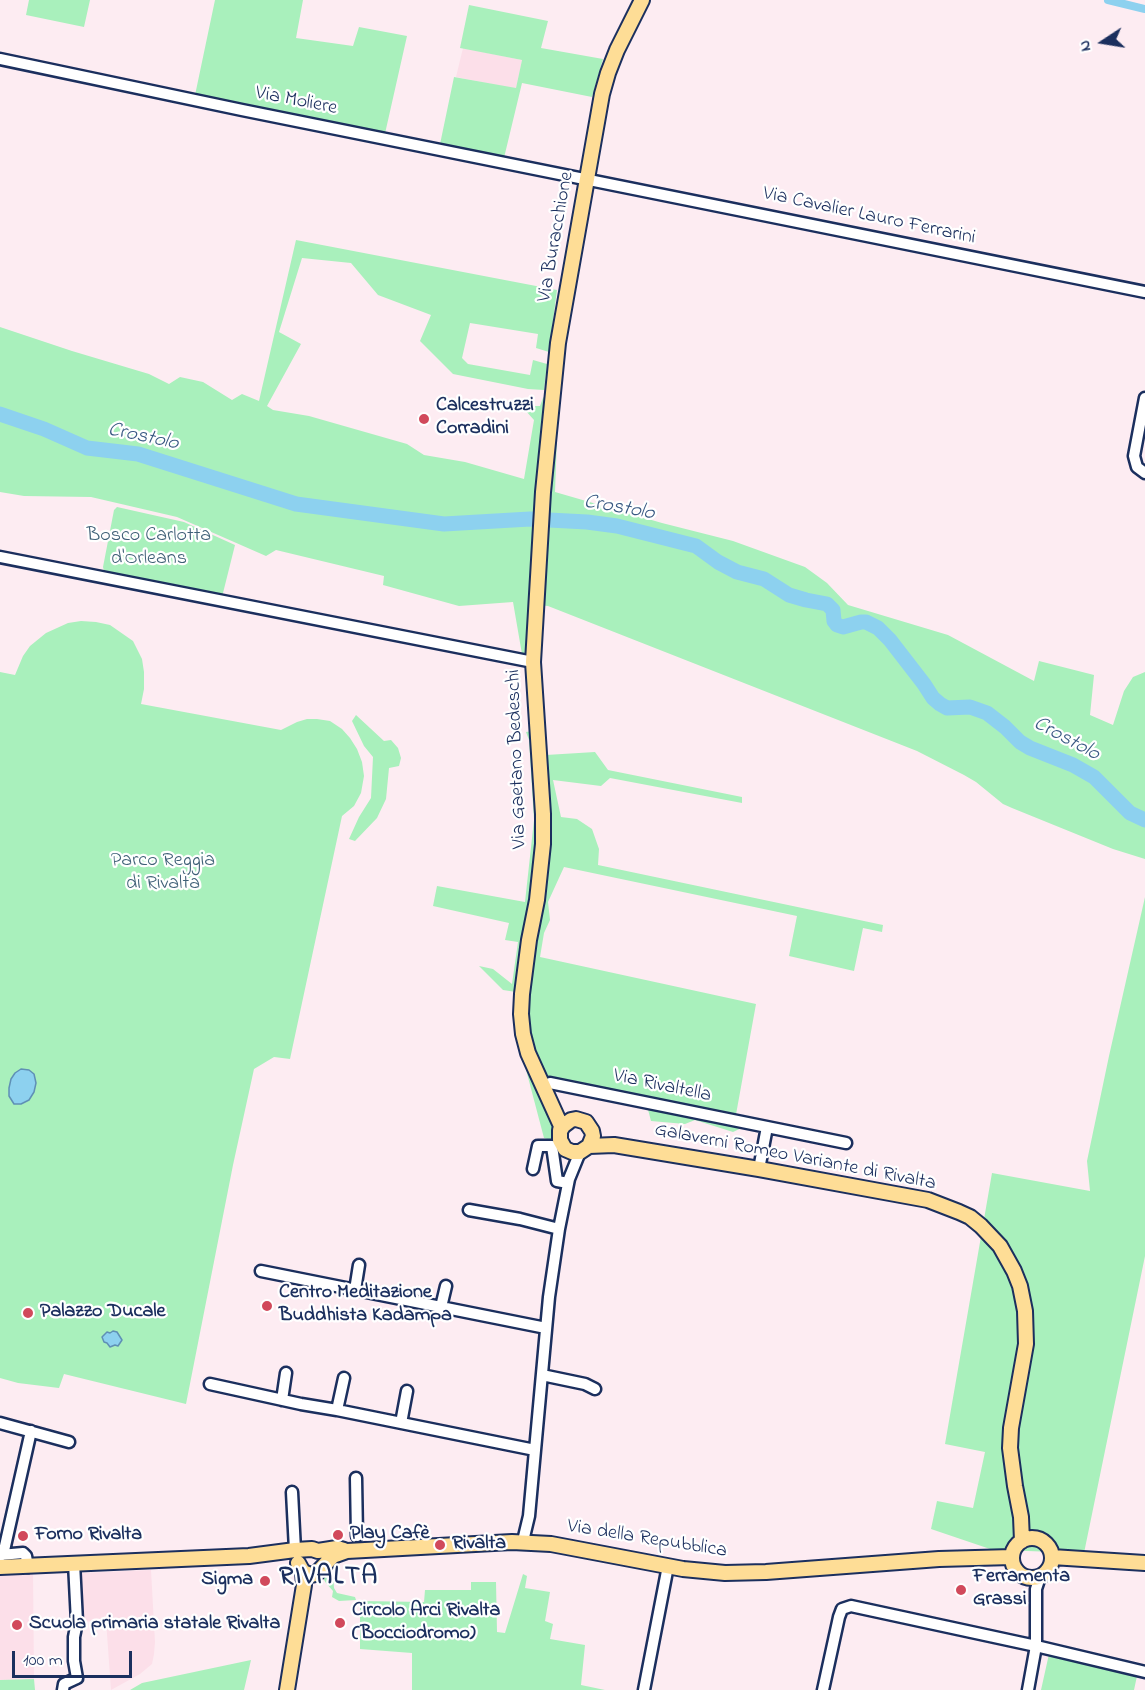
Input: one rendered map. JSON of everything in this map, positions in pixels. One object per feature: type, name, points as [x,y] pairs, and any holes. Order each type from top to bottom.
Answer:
[{"type":"main road","name":"Via Buracchione","points":[[544,488],[558,343],[600,105],[608,73],[617,50],[642,0]]},
{"type":"main road","name":"Via Gaetano Bedeschi","points":[[544,488],[533,662],[543,844],[521,1014],[528,1053],[548,1088],[562,1128]]},
{"type":"main road","name":"Via Gaetano Bedeschi","points":[[548,1088],[576,1119]]},
{"type":"main road","points":[[576,1119],[586,1122],[592,1131],[592,1141],[585,1149],[575,1153],[559,1148],[562,1128],[568,1121],[576,1119]]},
{"type":"main road","name":"Galaverni Romeo Variante di Rivalta","points":[[592,1131],[614,1145]]},
{"type":"main road","name":"Galaverni Romeo Variante di Rivalta","points":[[585,1149],[614,1145],[928,1200],[970,1217],[981,1226],[1000,1246],[1020,1286],[1026,1326],[1026,1344],[1010,1439],[1012,1468],[1021,1517],[1028,1539]]},
{"type":"main road","points":[[1028,1539],[1042,1540],[1047,1544],[1053,1557],[1049,1570],[1036,1581],[1025,1577],[1015,1569],[1012,1557],[1017,1545],[1028,1539]]},
{"type":"main road","name":"Via della Repubblica","points":[[1,1559],[28,1567],[273,1553],[309,1561],[347,1551],[523,1541],[551,1544],[696,1571],[738,1573],[933,1559],[1012,1557]]},
{"type":"main road","points":[[1053,1557],[1145,1563]]},
{"type":"main road","points":[[287,1690],[309,1561]]},
{"type":"street","name":"Via Moliere","points":[[0,59],[232,108],[586,178]]},
{"type":"street","name":"Via Cavalier Lauro Ferrarini","points":[[586,178],[1145,292]]},
{"type":"street","points":[[1145,398],[1134,456],[1137,467],[1145,473]]},
{"type":"street","points":[[0,557],[533,662]]},
{"type":"street","name":"Via Rivaltella","points":[[548,1088],[846,1143]]},
{"type":"street","points":[[759,1169],[767,1127]]},
{"type":"street","points":[[533,1169],[538,1146],[559,1148],[568,1181]]},
{"type":"street","points":[[523,1541],[529,1516],[546,1328],[558,1228],[568,1181],[585,1149]]},
{"type":"street","points":[[469,1210],[558,1228]]},
{"type":"street","points":[[355,1290],[359,1265]]},
{"type":"street","points":[[261,1271],[277,1268],[355,1290],[546,1328]]},
{"type":"street","points":[[441,1307],[446,1286]]},
{"type":"street","points":[[282,1400],[286,1373]]},
{"type":"street","points":[[542,1375],[585,1384],[595,1389]]},
{"type":"street","points":[[337,1410],[344,1378]]},
{"type":"street","points":[[210,1384],[535,1450]]},
{"type":"street","points":[[401,1423],[407,1391]]},
{"type":"street","points":[[0,1423],[69,1442]]},
{"type":"street","points":[[1,1559],[31,1431]]},
{"type":"street","points":[[356,1478],[357,1536]]},
{"type":"street","points":[[292,1492],[309,1561]]},
{"type":"street","points":[[63,1690],[64,1684],[77,1678],[74,1661],[76,1623],[74,1563]]},
{"type":"street","points":[[644,1690],[668,1566]]},
{"type":"street","points":[[1028,1690],[1036,1646],[1036,1581]]},
{"type":"street","points":[[823,1690],[839,1617],[842,1609],[848,1606],[1145,1672]]},
{"type":"shaded area","points":[[463,48],[522,60],[516,89],[456,77]]},
{"type":"shaded area","name":"Scuola primaria statale Rivalta","points":[[33,1570],[34,1679],[0,1680],[0,1571]]},
{"type":"shaded area","points":[[151,1570],[155,1642],[152,1664],[140,1674],[111,1690],[106,1620],[82,1622],[80,1573]]},
{"type":"green space","points":[[29,0],[90,0],[84,27],[26,15]]},
{"type":"green space","points":[[215,0],[303,0],[296,38],[353,46],[359,27],[407,36],[384,138],[194,100]]},
{"type":"green space","points":[[469,5],[548,21],[541,48],[603,59],[592,97],[522,83],[503,162],[439,149],[454,77],[516,88],[522,60],[460,48]]},
{"type":"green space","points":[[296,240],[557,290],[549,352],[536,348],[538,334],[470,323],[462,358],[468,364],[530,375],[533,360],[547,364],[544,390],[453,374],[420,341],[431,315],[378,295],[351,263],[302,258],[279,332],[301,344],[267,406],[273,410],[309,416],[407,444],[424,455],[465,462],[524,479],[534,420],[525,410],[527,406],[540,406],[543,398],[553,387],[558,409],[555,492],[733,541],[805,567],[827,583],[848,605],[948,635],[1034,681],[1039,661],[1094,675],[1090,715],[1113,725],[1124,691],[1133,677],[1145,672],[1145,859],[1113,849],[1003,804],[976,782],[917,751],[548,606],[536,605],[527,656],[523,660],[513,602],[459,606],[383,585],[384,576],[276,550],[266,556],[177,517],[91,497],[24,496],[0,492],[0,327],[149,374],[169,384],[180,377],[203,382],[232,400],[242,394],[259,401]]},
{"type":"green space","name":"Bosco Carlotta d'Orleans","points":[[117,507],[184,522],[235,545],[222,597],[105,575],[103,567],[114,510]]},
{"type":"green space","name":"Parco Reggia di Rivalta","points":[[81,621],[110,625],[133,641],[142,659],[144,672],[141,704],[281,730],[307,719],[330,721],[342,729],[357,749],[364,776],[361,793],[354,806],[342,816],[290,1059],[274,1057],[254,1069],[186,1404],[64,1374],[59,1388],[18,1383],[0,1378],[0,672],[15,675],[30,646],[46,633],[68,623]]},
{"type":"green space","points":[[356,715],[384,741],[391,740],[398,748],[401,758],[399,766],[389,768],[386,799],[377,818],[355,841],[349,839],[371,798],[373,757],[364,746],[352,721]]},
{"type":"green space","points":[[544,729],[546,755],[595,752],[608,770],[742,797],[742,803],[610,778],[601,786],[553,780],[561,817],[577,819],[592,829],[599,849],[598,865],[883,925],[882,932],[863,928],[854,971],[789,956],[797,916],[564,867],[548,902],[550,920],[544,933],[540,957],[756,1004],[735,1120],[750,1124],[733,1132],[695,1120],[685,1124],[651,1121],[646,1102],[550,1083],[558,1114],[554,1141],[544,1138],[519,1043],[516,992],[503,990],[479,966],[493,969],[512,984],[518,942],[505,940],[509,923],[433,906],[437,886],[525,902],[534,820],[529,740],[526,732]]},
{"type":"green space","points":[[1145,897],[1145,1256],[1084,1553],[996,1551],[931,1529],[937,1501],[973,1508],[985,1452],[945,1444],[992,1173],[1090,1191],[1087,1161]]},
{"type":"green space","points":[[329,1570],[333,1572],[334,1588],[337,1593],[355,1597],[356,1600],[339,1601],[332,1597],[333,1591],[323,1578]]},
{"type":"green space","points":[[523,1574],[527,1576],[525,1588],[550,1592],[545,1621],[553,1624],[550,1639],[585,1645],[581,1685],[605,1690],[412,1690],[412,1653],[360,1649],[360,1601],[424,1602],[425,1590],[471,1590],[471,1582],[496,1582],[497,1632],[505,1633]]},
{"type":"green space","points":[[1049,1654],[1137,1676],[1134,1690],[1041,1690]]},
{"type":"green space","points":[[251,1660],[244,1690],[130,1690],[142,1683]]},
{"type":"green space","points":[[34,1679],[35,1690],[0,1690],[0,1680]]},
{"type":"water","points":[[21,1069],[29,1070],[34,1074],[36,1083],[29,1100],[21,1104],[14,1104],[9,1096],[9,1088],[11,1079]]},
{"type":"water","points":[[107,1332],[117,1332],[122,1340],[118,1346],[110,1347],[102,1337]]},
{"type":"waterway","points":[[1108,0],[1145,9]]},
{"type":"waterway","name":"Crostolo","points":[[0,414],[44,429],[87,448],[138,454],[296,504],[444,524],[530,519],[587,522],[617,526],[696,546],[737,572],[764,579],[789,595],[827,604],[833,610],[834,621],[837,625],[843,627],[866,622],[878,628],[940,704],[947,708],[970,707],[987,713],[1030,748],[1073,765],[1094,777],[1130,813],[1145,820]]},
{"type":"place","name":"Calcestruzzi Corradini","points":[[424,419]]},
{"type":"place","name":"Centro Meditazione Buddhista Kadampa","points":[[267,1306]]},
{"type":"place","name":"Palazzo Ducale","points":[[28,1313]]},
{"type":"place","name":"Play Cafè","points":[[338,1535]]},
{"type":"place","name":"Forno Rivalta","points":[[23,1536]]},
{"type":"place","name":"Rivalta","points":[[440,1545]]},
{"type":"place","name":"Sigma","points":[[265,1581]]},
{"type":"place","name":"Ferramenta Grassi","points":[[961,1590]]},
{"type":"place","name":"Circolo Arci Rivalta (Bocciodromo)","points":[[340,1623]]},
{"type":"place","name":"Scuola primaria statale Rivalta","points":[[17,1625]]},
{"type":"district","name":"RIVALTA","points":[[329,1579]]}]
